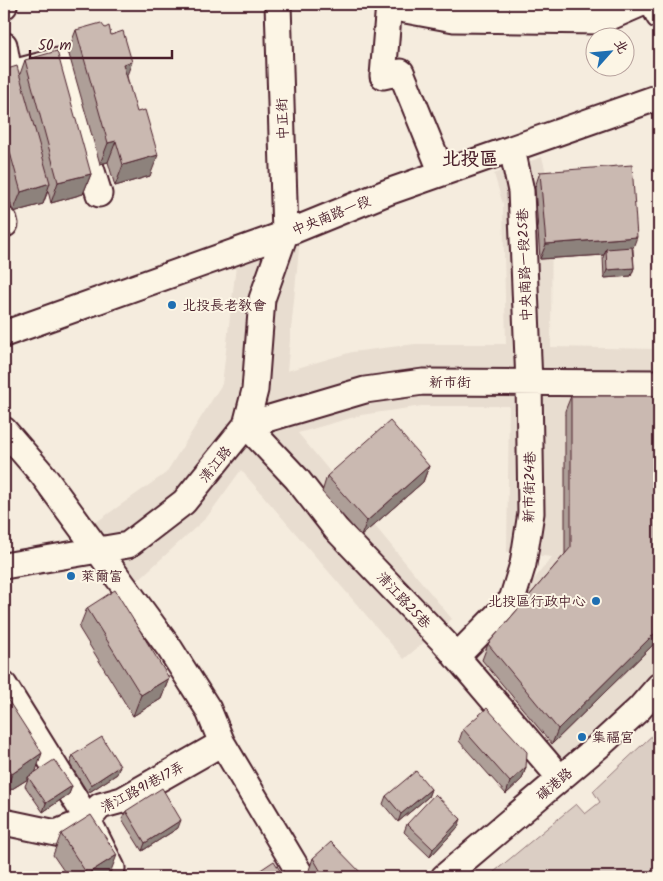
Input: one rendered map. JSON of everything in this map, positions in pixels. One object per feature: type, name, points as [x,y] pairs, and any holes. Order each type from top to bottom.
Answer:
[{"type":"street","name":"中正街","points":[[278,4],[285,234]]},
{"type":"street","points":[[442,173],[402,72],[383,76],[389,6],[454,19],[601,21],[640,4]]},
{"type":"street","points":[[653,4],[659,16]]},
{"type":"street","points":[[4,45],[6,74],[58,61],[99,194]]},
{"type":"street","name":"中央南路一段","points":[[4,334],[285,234],[388,192],[659,98]]},
{"type":"street","name":"中央南路一段25巷","points":[[512,149],[521,191],[529,383]]},
{"type":"street","name":"清江路","points":[[4,566],[98,552],[128,545],[184,502],[246,425],[255,390],[262,299],[285,234]]},
{"type":"street","name":"新市街","points":[[246,425],[365,390],[423,382],[659,383]]},
{"type":"street","name":"新市街24巷","points":[[456,657],[512,600],[523,564],[531,513],[529,383]]},
{"type":"street","name":"清江路25巷","points":[[246,425],[297,479],[336,529],[456,657],[560,778]]},
{"type":"street","points":[[4,430],[42,474],[170,649],[208,709],[222,742],[302,877]]},
{"type":"street","points":[[4,686],[88,820],[112,868]]},
{"type":"street","name":"磺港路","points":[[444,877],[639,709],[659,686]]},
{"type":"street","name":"清江路91巷17弄","points":[[4,822],[56,833],[88,820],[100,806],[122,800],[222,742]]},
{"type":"shaded area","points":[[542,157],[552,196],[551,347],[659,349],[659,669],[627,704],[567,757],[554,756],[470,659],[552,557],[507,552],[509,406],[422,406],[361,415],[298,433],[452,619],[404,659],[241,470],[207,517],[137,581],[95,523],[166,473],[222,384],[236,266],[300,239],[287,371],[352,352],[415,344],[506,344],[503,204],[494,174]]},
{"type":"shaded area","points":[[659,729],[659,877],[488,877],[576,804],[585,814],[600,802],[593,791]]},
{"type":"building","points":[[101,23],[105,28],[109,26],[111,35],[123,31],[132,62],[123,64],[137,112],[145,110],[158,155],[123,165],[116,141],[108,143],[76,30]]},
{"type":"building","points":[[57,51],[91,174],[58,182],[25,60]]},
{"type":"building","points":[[17,66],[50,183],[21,192],[4,131],[4,70]]},
{"type":"building","points":[[632,165],[637,237],[546,244],[540,172]]},
{"type":"building","points":[[632,247],[634,268],[607,270],[606,249]]},
{"type":"building","name":"北投區行政中心","points":[[571,396],[659,396],[659,629],[558,729],[488,644],[571,547]]},
{"type":"building","points":[[390,421],[429,466],[367,521],[327,476]]},
{"type":"building","points":[[115,590],[169,678],[141,695],[87,608]]},
{"type":"building","points":[[4,694],[42,753],[12,774],[4,761]]},
{"type":"building","points":[[487,708],[527,752],[526,767],[510,782],[463,729]]},
{"type":"building","points":[[102,737],[120,766],[91,785],[73,755]]},
{"type":"building","points":[[54,760],[72,786],[46,803],[28,777]]},
{"type":"building","points":[[416,771],[431,789],[401,814],[386,796]]},
{"type":"building","points":[[162,788],[181,820],[145,843],[126,811]]},
{"type":"building","points":[[435,794],[461,819],[433,849],[407,824]]},
{"type":"building","points":[[91,815],[117,855],[87,874],[61,834]]},
{"type":"building","points":[[331,842],[365,877],[324,877],[313,858]]},
{"type":"building","points":[[274,861],[284,877],[250,877]]},
{"type":"place","name":"北投長老教會","points":[[172,305]]},
{"type":"place","name":"萊爾富","points":[[71,576]]},
{"type":"place","name":"北投區行政中心","points":[[596,601]]},
{"type":"place","name":"集福宮","points":[[582,737]]},
{"type":"district","name":"北投區","points":[[470,158]]}]
